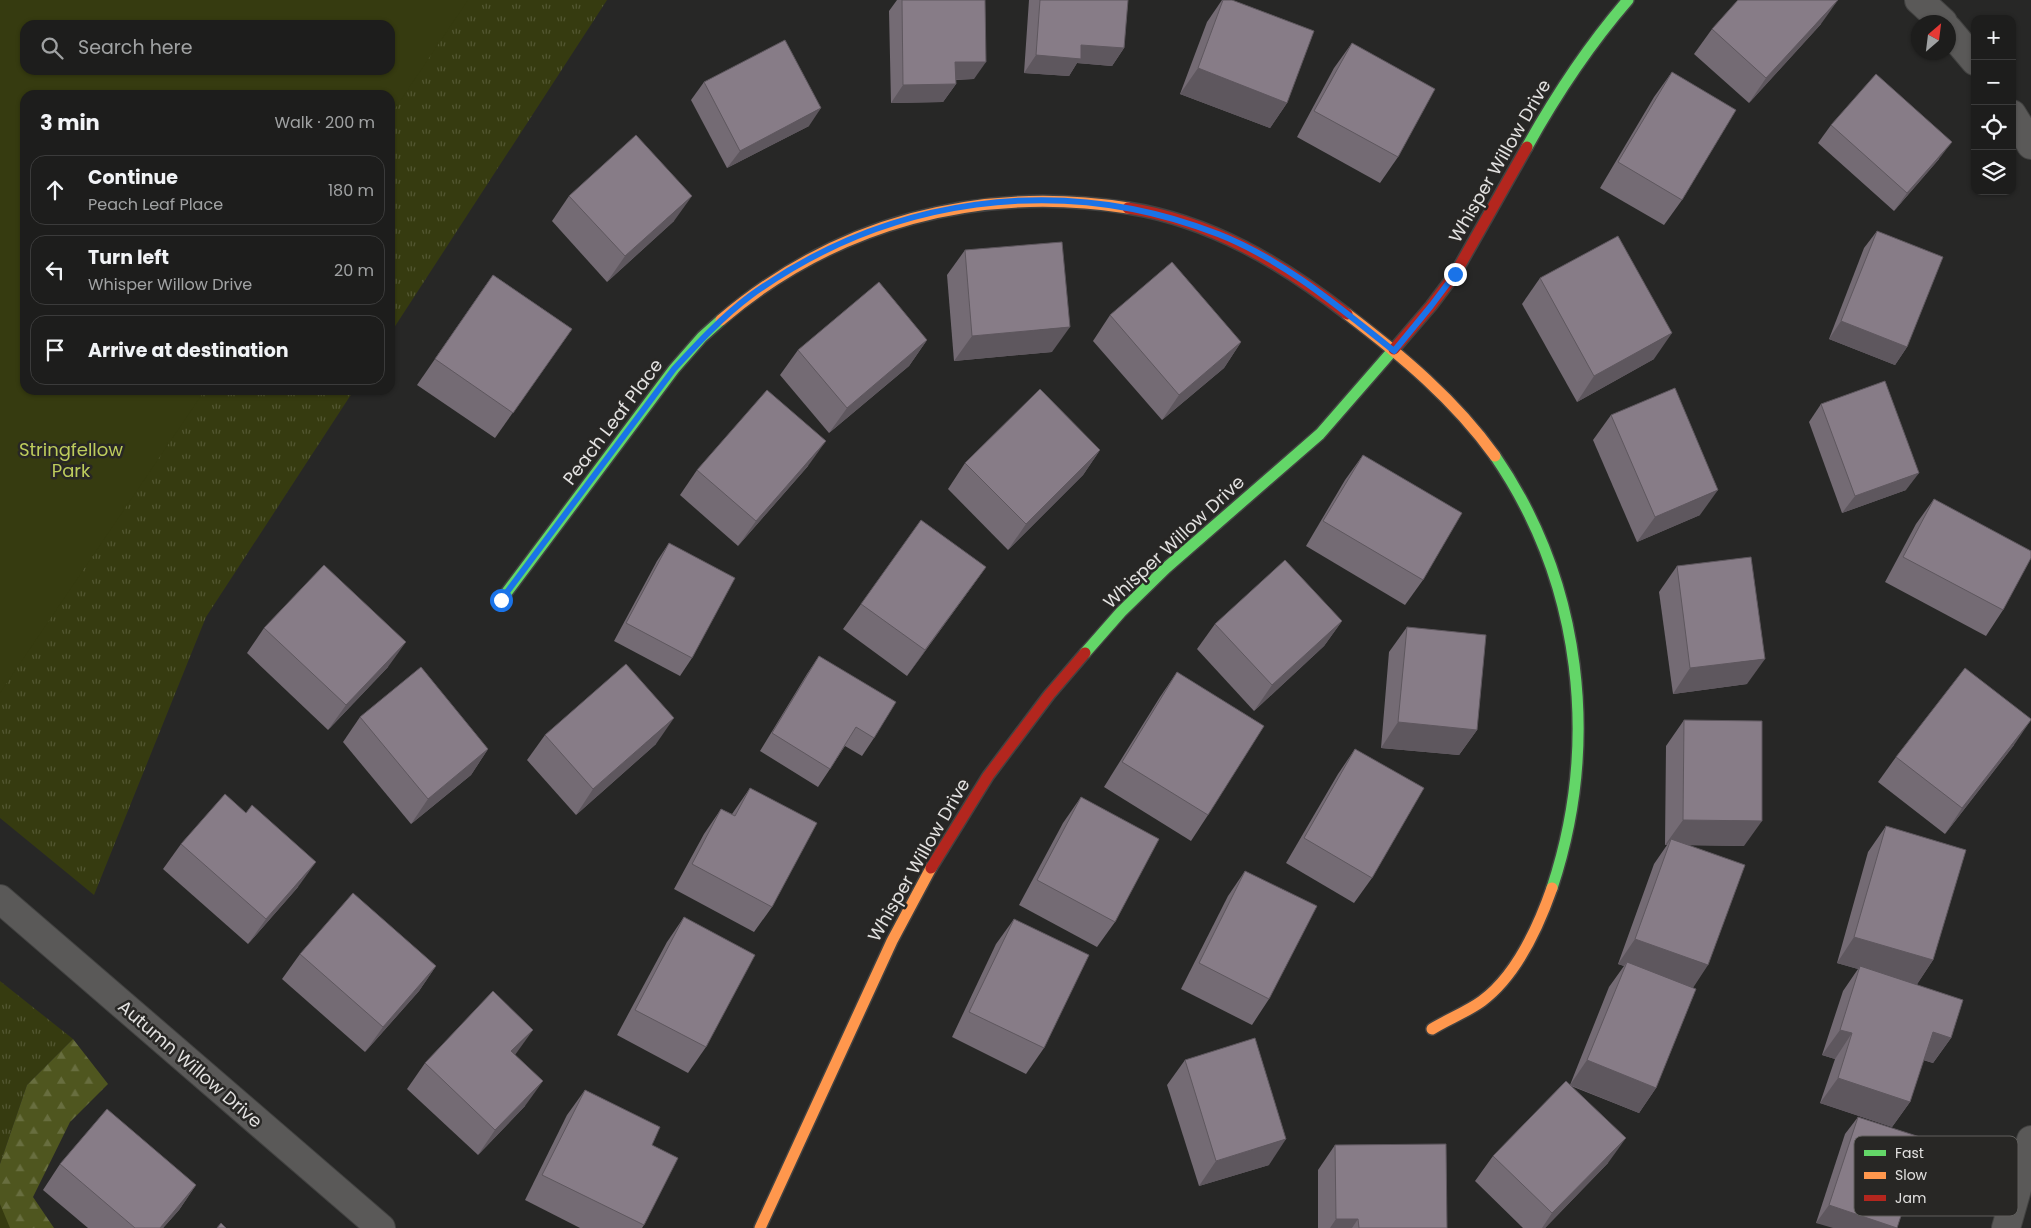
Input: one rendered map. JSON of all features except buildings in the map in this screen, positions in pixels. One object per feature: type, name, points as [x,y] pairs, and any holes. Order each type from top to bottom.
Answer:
[{"type":"street","name":"Whisper Willow Drive","points":[[760,1228],[892,941],[934,862],[988,776],[1049,695],[1121,612],[1166,568],[1320,434],[1394,351],[1455,274],[1550,106],[1602,30],[1628,0]]},
{"type":"street","points":[[1919,0],[1935,15]]},
{"type":"street","points":[[1956,38],[1974,60]]},
{"type":"street","points":[[2016,121],[2031,145]]},
{"type":"street","name":"Peach Leaf Place","points":[[501,600],[674,369],[706,334],[749,297],[796,265],[853,237],[906,218],[969,204],[1005,200],[1104,204],[1173,218],[1220,234],[1276,262],[1318,290],[1394,351],[1459,411],[1504,469],[1524,504],[1546,550],[1562,598],[1572,646],[1578,697],[1579,754],[1572,812],[1558,872],[1535,931],[1512,968],[1485,999],[1432,1029]]},
{"type":"street","name":"Autumn Willow Drive","points":[[0,899],[381,1228]]},
{"type":"street","points":[[2018,1186],[2031,1140]]},
{"type":"green space","name":"Stringfellow Park","points":[[0,0],[468,0],[395,109],[395,90],[20,90],[20,395],[202,395],[0,693]]},
{"type":"green space","points":[[361,0],[607,0],[395,326],[395,90],[318,90],[372,75],[395,75],[395,20],[384,20]]},
{"type":"green space","points":[[78,395],[351,395],[206,617],[94,895],[0,818],[0,607]]},
{"type":"green space","points":[[0,981],[73,1039],[27,1085],[0,1164]]},
{"type":"green space","points":[[73,1039],[108,1084],[70,1122],[33,1197],[54,1228],[0,1228],[0,1164],[27,1085]]},
{"type":"green space","points":[[0,1204],[10,1228],[0,1228]]},
{"type":"traffic: fast","points":[[1527,147],[1574,71],[1628,0]]},
{"type":"traffic: fast","points":[[501,600],[674,369],[702,337],[721,320]]},
{"type":"traffic: fast","points":[[1085,653],[1121,612],[1166,568],[1320,434],[1394,349]]},
{"type":"traffic: fast","points":[[1495,456],[1524,505],[1547,557],[1564,610],[1574,665],[1578,721],[1576,777],[1567,833],[1552,888]]},
{"type":"traffic: slow","points":[[721,320],[765,286],[812,258],[861,235],[912,219],[964,207],[1018,202],[1072,202],[1128,208]]},
{"type":"traffic: slow","points":[[1347,314],[1407,362],[1445,397],[1495,456]]},
{"type":"traffic: slow","points":[[760,1228],[892,941],[931,868]]},
{"type":"traffic: slow","points":[[1432,1029],[1482,1001],[1506,978],[1525,950],[1552,888]]},
{"type":"traffic: jam","points":[[1394,349],[1431,306],[1455,274],[1527,147]]},
{"type":"traffic: jam","points":[[1128,208],[1159,214],[1188,223],[1244,247],[1271,261],[1347,314]]},
{"type":"traffic: jam","points":[[931,868],[988,776],[1049,695],[1085,653]]},
{"type":"route","points":[[501,600],[674,369],[706,334],[749,297],[796,265],[853,237],[906,218],[969,204],[1005,200],[1104,204],[1173,218],[1220,234],[1276,262],[1318,290],[1394,351],[1455,274]]}]
